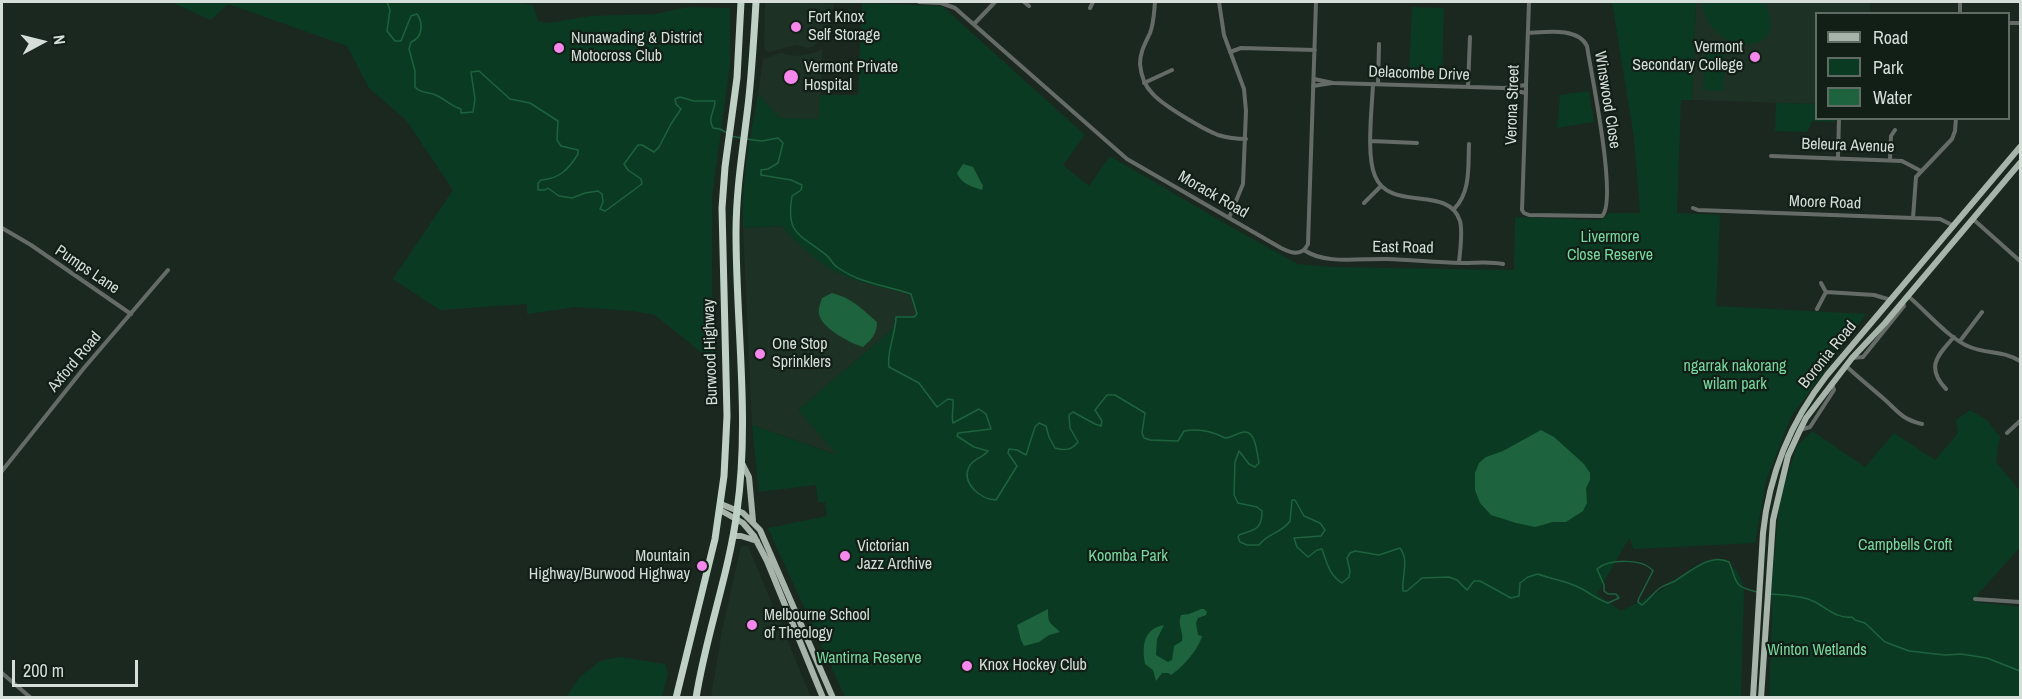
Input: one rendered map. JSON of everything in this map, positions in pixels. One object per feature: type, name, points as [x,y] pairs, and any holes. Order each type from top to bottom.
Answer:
[{"type":"highway","name":"Burwood Highway","points":[[676,698],[721,507],[726,447],[721,223],[724,177],[739,60],[741,2]]},
{"type":"highway","name":"Burwood Highway","points":[[696,698],[701,666],[733,536],[742,464],[736,234],[741,154],[753,60],[756,2]]},
{"type":"highway","points":[[725,359],[733,365],[740,366]]},
{"type":"main road","name":"Boronia Road","points":[[1761,698],[1775,506],[1797,429],[1814,392],[2020,147]]},
{"type":"main road","name":"Boronia Road","points":[[1753,698],[1764,527],[1769,497],[1781,454],[1797,429],[1852,358],[1903,302],[2020,163]]},
{"type":"main road","points":[[1900,288],[1908,296]]},
{"type":"main road","points":[[742,464],[749,477],[753,521]]},
{"type":"main road","points":[[721,507],[738,510],[753,521],[764,538],[833,698]]},
{"type":"main road","points":[[721,507],[748,528],[757,541],[823,698]]},
{"type":"main road","points":[[733,536],[757,541]]},
{"type":"main road","points":[[788,613],[795,610]]},
{"type":"street","name":"Morack Road","points":[[919,2],[948,4],[975,23],[1127,159],[1288,251],[1297,253],[1304,250]]},
{"type":"street","points":[[975,23],[995,2]]},
{"type":"street","points":[[1024,2],[1029,6]]},
{"type":"street","points":[[1089,8],[1093,2]]},
{"type":"street","points":[[1155,2],[1150,32],[1141,51],[1140,66],[1144,82],[1159,101],[1217,134],[1232,139],[1246,139]]},
{"type":"street","points":[[1219,2],[1221,21],[1244,89],[1246,111],[1243,184],[1229,218]]},
{"type":"street","points":[[1304,250],[1308,242],[1316,2]]},
{"type":"street","name":"Verona Street","points":[[1522,210],[1529,2]]},
{"type":"street","name":"Winswood Close","points":[[1522,210],[1529,215],[1599,217],[1605,213],[1606,209],[1607,172],[1587,46],[1584,40],[1575,34],[1528,33]]},
{"type":"street","points":[[1468,87],[1470,37]]},
{"type":"street","points":[[1379,44],[1371,141],[1371,164],[1376,179],[1390,193],[1441,202],[1454,209],[1460,222],[1459,262]]},
{"type":"street","points":[[1230,52],[1241,48],[1315,50]]},
{"type":"street","points":[[1144,82],[1172,70]]},
{"type":"street","name":"Delacombe Drive","points":[[1314,79],[1333,83]]},
{"type":"street","name":"Delacombe Drive","points":[[1313,86],[1333,83],[1504,88],[1526,85]]},
{"type":"street","name":"Delacombe Drive","points":[[1504,88],[1526,93]]},
{"type":"street","points":[[1838,158],[1839,120]]},
{"type":"street","points":[[1913,218],[1915,181],[1921,171],[1952,139],[1956,120]]},
{"type":"street","points":[[1890,160],[1891,136],[1895,130]]},
{"type":"street","points":[[1371,141],[1417,143]]},
{"type":"street","points":[[1454,209],[1463,197],[1467,186],[1469,144]]},
{"type":"street","name":"Beleura Avenue","points":[[1771,156],[1890,160],[1908,163],[1921,171]]},
{"type":"street","points":[[1364,202],[1381,186]]},
{"type":"street","name":"Moore Road","points":[[1693,208],[1940,219],[1954,226]]},
{"type":"street","points":[[1973,219],[2020,261]]},
{"type":"street","name":"Pumps Lane","points":[[2,228],[31,245],[130,314]]},
{"type":"street","name":"East Road","points":[[1304,250],[1319,258],[1437,260],[1503,264]]},
{"type":"street","name":"Axford Road","points":[[2,471],[84,368],[168,270]]},
{"type":"street","points":[[1821,283],[1826,292]]},
{"type":"street","points":[[1826,292],[1877,296],[1892,300]]},
{"type":"street","points":[[1817,309],[1826,292]]},
{"type":"street","points":[[1877,296],[1883,303],[1882,311]]},
{"type":"street","points":[[1908,296],[1960,341],[1972,348],[2009,355],[2020,362]]},
{"type":"street","points":[[1960,341],[1982,312]]},
{"type":"street","points":[[1946,389],[1938,380],[1935,364],[1938,356],[1954,337]]},
{"type":"street","points":[[1846,366],[1862,382],[1884,398],[1896,412],[1911,421],[1922,424]]},
{"type":"street","points":[[2007,433],[2020,421]]},
{"type":"street","points":[[1975,599],[2020,602]]},
{"type":"street","points":[[2,673],[31,698]]},
{"type":"shaded area","name":"Fort Knox Self Storage","points":[[765,2],[834,4],[831,18],[814,46],[808,48],[797,45],[768,52],[764,49]]},
{"type":"shaded area","name":"Vermont Secondary College","points":[[1696,2],[1870,2],[1870,12],[1815,12],[1815,104],[1692,100]]},
{"type":"shaded area","name":"Vermont Private Hospital","points":[[822,49],[820,119],[780,118],[758,94],[763,59],[781,53],[796,56]]},
{"type":"shaded area","points":[[781,226],[804,248],[835,272],[909,293],[916,308],[916,316],[896,317],[895,327],[798,410],[838,455],[752,425],[743,228]]},
{"type":"shaded area","name":"Melbourne School of Theology","points":[[741,546],[748,546],[811,697],[711,697],[722,631]]},
{"type":"green space","points":[[171,2],[511,2],[533,5],[538,21],[548,23],[590,16],[656,14],[688,7],[730,8],[730,65],[712,197],[714,350],[712,361],[655,315],[576,307],[527,314],[527,304],[440,310],[393,279],[453,190],[406,120],[369,88],[347,46],[228,4],[211,20]]},
{"type":"green space","points":[[1612,2],[1696,2],[1692,100],[1681,100],[1677,213],[1720,215],[1716,306],[1866,314],[1791,417],[1766,481],[1755,543],[1634,549],[1629,538],[1597,594],[1621,611],[1663,589],[1688,571],[1709,560],[1721,559],[1731,564],[1741,579],[1744,590],[1741,697],[845,697],[768,528],[827,516],[825,502],[818,502],[816,485],[759,492],[752,425],[837,455],[798,410],[895,327],[897,316],[916,316],[916,308],[909,293],[862,282],[828,268],[781,226],[743,228],[745,177],[758,94],[780,118],[819,119],[820,95],[858,95],[862,3],[942,6],[1085,135],[1063,165],[1089,186],[1110,156],[1298,264],[1332,267],[1514,270],[1515,217],[1599,220],[1609,213],[1640,213],[1634,138]]},
{"type":"green space","points":[[1702,2],[1764,2],[1771,20],[1769,33],[1760,41],[1748,44],[1733,42],[1719,34],[1708,21]]},
{"type":"green space","points":[[1412,7],[1444,8],[1442,80],[1409,78]]},
{"type":"green space","points":[[1706,49],[1725,50],[1724,70],[1705,69]]},
{"type":"green space","points":[[1705,70],[1724,71],[1723,91],[1703,90]]},
{"type":"green space","points":[[1589,91],[1594,122],[1557,128],[1560,95]]},
{"type":"green space","points":[[1776,103],[1815,104],[1815,120],[1835,120],[1835,122],[1813,121],[1807,132],[1775,131]]},
{"type":"green space","name":"Campbells Croft","points":[[1970,410],[1987,420],[2000,437],[1996,462],[2020,491],[2020,547],[1978,594],[1977,602],[2020,607],[2020,697],[1769,698],[1771,590],[1780,498],[1797,446],[1812,431],[1865,467],[1894,433],[1935,460],[1958,433],[1956,420]]},
{"type":"green space","points":[[620,657],[665,664],[668,674],[662,697],[566,697],[580,677],[600,661]]},
{"type":"water","points":[[963,164],[973,167],[983,186],[982,190],[961,180],[957,173]]},
{"type":"water","points":[[832,293],[851,301],[877,322],[873,336],[863,347],[839,335],[820,317],[819,308],[822,298]]},
{"type":"water","points":[[1541,430],[1554,437],[1584,464],[1590,473],[1590,480],[1586,488],[1587,503],[1583,511],[1566,522],[1553,522],[1535,527],[1491,515],[1480,503],[1475,490],[1475,473],[1479,463],[1486,457],[1503,451]]},
{"type":"water","points":[[1048,609],[1049,621],[1060,632],[1024,646],[1017,625]]},
{"type":"water","points":[[1201,609],[1207,612],[1206,615],[1198,618],[1196,623],[1198,635],[1202,636],[1197,647],[1190,658],[1175,672],[1171,675],[1162,673],[1156,681],[1153,670],[1145,664],[1144,645],[1148,634],[1164,625],[1157,639],[1156,655],[1168,662],[1172,660],[1174,646],[1182,641],[1181,615]]},
{"type":"waterway","points":[[305,2],[311,2]]},
{"type":"waterway","points":[[387,2],[390,10],[387,31],[395,41],[401,41],[411,16],[417,14],[419,18],[420,34],[411,42],[409,49],[417,89],[440,97],[461,109],[461,113],[473,112],[475,99],[471,72],[479,71],[510,99],[530,103],[558,121],[557,140],[561,146],[578,150],[578,154],[563,172],[553,178],[541,180],[538,183],[538,190],[548,188],[559,196],[572,198],[598,191],[602,194],[603,202],[600,209],[605,211],[642,184],[641,179],[628,170],[624,164],[638,145],[654,152],[659,147],[681,109],[675,99],[680,97],[694,101],[715,101],[711,124],[713,128],[727,133]]},
{"type":"waterway","points":[[731,136],[741,138]]},
{"type":"waterway","points":[[746,139],[762,141],[778,138],[783,143],[778,163],[761,170],[761,175],[791,180],[802,185],[801,190],[792,196],[791,209],[793,226],[801,236],[827,255],[835,266],[846,273],[864,281],[911,294],[917,314],[914,317],[896,317],[888,361],[889,367],[919,383],[937,407],[948,399],[953,400],[953,423],[979,409],[986,414],[991,429],[958,433],[957,436],[974,447],[988,451],[973,462],[967,473],[974,490],[984,497],[996,500],[1017,466],[1008,453],[1009,449],[1026,455],[1035,427],[1039,423],[1046,426],[1055,448],[1065,450],[1071,448],[1078,442],[1070,428],[1069,415],[1073,412],[1101,426],[1102,421],[1095,410],[1107,395],[1115,395],[1145,413],[1142,433],[1144,438],[1150,440],[1178,441],[1184,431],[1190,430],[1206,431],[1225,438],[1242,432],[1249,433],[1255,444],[1259,463],[1255,467],[1249,464],[1239,451],[1235,462],[1234,495],[1238,503],[1257,507],[1262,511],[1262,517],[1256,528],[1239,535],[1240,542],[1247,545],[1259,545],[1283,528],[1290,521],[1292,500],[1295,500],[1304,516],[1320,523],[1325,530],[1321,536],[1294,538],[1297,547],[1308,557],[1322,549],[1331,572],[1342,583],[1349,577],[1347,558],[1350,553],[1355,551],[1379,555],[1400,548],[1405,564],[1403,591],[1407,591],[1422,578],[1449,577],[1457,580],[1467,590],[1474,581],[1480,581],[1511,598],[1519,596],[1520,583],[1538,574],[1573,585],[1608,603],[1619,598],[1616,594],[1608,594],[1604,591],[1604,585],[1597,569],[1609,563],[1626,561],[1642,564],[1653,571],[1639,598],[1638,602],[1642,605],[1660,588],[1700,565],[1722,560],[1729,562],[1737,583],[1743,588],[1757,592]]},
{"type":"waterway","points":[[1771,594],[1803,598],[1841,616],[1852,617],[1865,623],[1885,642],[1909,651],[1987,658],[2020,671]]},
{"type":"place","name":"Fort Knox Self Storage","points":[[796,27]]},
{"type":"place","name":"Nunawading & District Motocross Club","points":[[559,48]]},
{"type":"place","name":"Vermont Secondary College","points":[[1755,57]]},
{"type":"place","name":"Vermont Private Hospital","points":[[791,77]]},
{"type":"place","name":"One Stop Sprinklers","points":[[760,354]]},
{"type":"place","name":"Victorian Jazz Archive","points":[[845,556]]},
{"type":"place","name":"Mountain Highway/Burwood Highway","points":[[702,566]]},
{"type":"place","name":"Melbourne School of Theology","points":[[752,625]]},
{"type":"place","name":"Knox Hockey Club","points":[[967,666]]},
{"type":"park label","name":"Livermore Close Reserve","points":[[1610,247]]},
{"type":"park label","name":"ngarrak nakorang wilam park","points":[[1735,376]]},
{"type":"park label","name":"Koomba Park","points":[[1128,557]]},
{"type":"park label","name":"Winton Wetlands","points":[[1817,651]]},
{"type":"park label","name":"Wantirna Reserve","points":[[869,659]]}]
